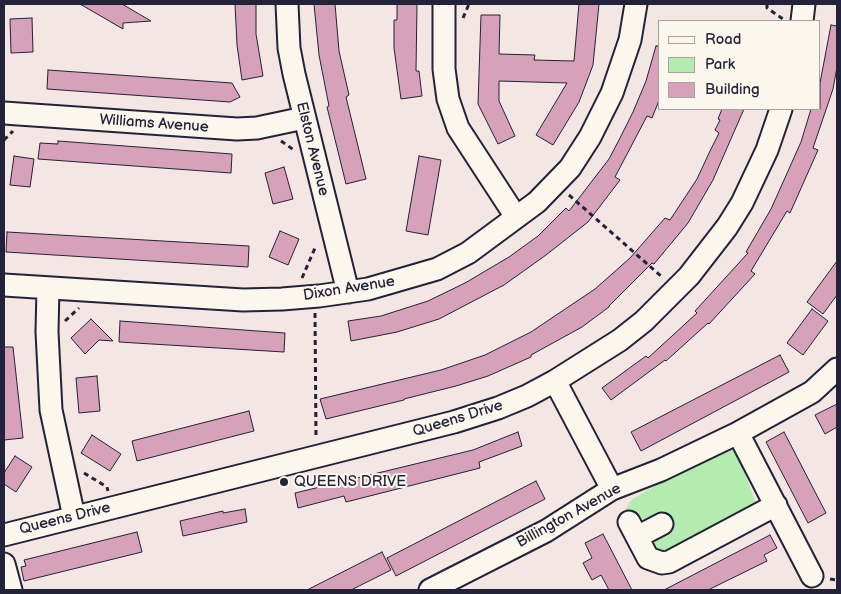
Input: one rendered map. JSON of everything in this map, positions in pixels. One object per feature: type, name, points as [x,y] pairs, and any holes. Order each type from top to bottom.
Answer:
[{"type":"street","name":"Elston Avenue","points":[[287,4],[289,48],[304,118],[348,292]]},
{"type":"street","points":[[444,4],[444,69],[448,99],[458,128],[516,217]]},
{"type":"street","name":"Dixon Avenue","points":[[4,284],[244,300],[348,292],[401,280],[437,269],[468,253],[537,202],[570,168],[594,130],[612,93],[630,40],[636,4]]},
{"type":"street","points":[[793,20],[804,4]]},
{"type":"street","name":"Queens Drive","points":[[4,535],[454,422],[498,408],[527,396],[555,381],[620,340],[667,300],[689,276],[727,227],[742,203],[767,150],[781,110]]},
{"type":"street","name":"Williams Avenue","points":[[4,113],[237,129],[257,128],[304,118]]},
{"type":"street","points":[[48,288],[47,332],[51,410],[74,517]]},
{"type":"street","name":"Billington Avenue","points":[[430,590],[459,584],[612,489],[661,470],[738,432],[812,392],[837,369]]},
{"type":"street","points":[[555,381],[612,489]]},
{"type":"street","points":[[738,432],[812,576]]},
{"type":"street","points":[[662,524],[633,530],[648,558],[656,562],[669,562],[776,505]]},
{"type":"street","points":[[4,564],[10,590]]},
{"type":"path","points":[[767,4],[767,8],[793,20]]},
{"type":"path","points":[[563,190],[664,279]]},
{"type":"path","points":[[302,282],[302,277],[314,248],[318,246]]},
{"type":"path","points":[[63,323],[79,307],[80,301]]},
{"type":"path","points":[[315,308],[316,445]]},
{"type":"path","points":[[82,472],[107,487],[108,493]]},
{"type":"green space","points":[[732,441],[757,505],[661,554],[647,548],[659,516],[636,521],[626,514],[629,503],[634,498]]},
{"type":"building","points":[[80,4],[122,4],[151,21],[123,23],[123,29]]},
{"type":"building","points":[[235,4],[256,4],[256,34],[263,76],[242,80],[237,45]]},
{"type":"building","points":[[314,4],[335,4],[339,51],[349,95],[346,97],[366,179],[346,184],[327,107],[329,106],[319,55]]},
{"type":"building","points":[[397,4],[417,4],[416,71],[419,71],[422,96],[401,99],[394,48],[394,20],[397,20]]},
{"type":"building","points":[[579,4],[599,4],[593,65],[579,102],[553,145],[536,135],[567,83],[499,81],[499,101],[515,136],[498,144],[478,104],[481,15],[500,15],[499,54],[535,55],[534,60],[574,61]]},
{"type":"building","points":[[32,18],[33,52],[11,53],[10,19]]},
{"type":"building","points":[[831,25],[837,26],[837,67],[833,89],[813,148],[818,150],[790,213],[787,211],[751,271],[755,274],[709,324],[666,361],[611,400],[602,388],[646,356],[648,358],[697,313],[695,311],[748,253],[746,252],[771,209],[801,142],[811,110],[821,110],[821,78]]},
{"type":"building","points":[[656,46],[658,46],[658,103],[652,118],[647,116],[615,177],[620,180],[588,222],[504,285],[439,319],[397,332],[351,341],[348,321],[381,316],[428,301],[465,283],[509,257],[538,236],[566,208],[569,211],[609,159],[633,112],[646,81]]},
{"type":"building","points":[[48,70],[232,83],[240,97],[230,102],[47,89]]},
{"type":"building","points":[[722,110],[744,110],[713,180],[688,223],[654,264],[652,263],[609,307],[582,327],[531,355],[531,357],[488,376],[404,400],[326,419],[320,399],[441,370],[485,355],[531,332],[595,289],[630,258],[665,218],[670,220],[697,179],[719,133],[715,130],[720,120],[718,119]]},
{"type":"building","points":[[58,141],[232,154],[231,173],[38,159],[40,143],[58,144]]},
{"type":"building","points":[[14,156],[34,159],[30,187],[10,185]]},
{"type":"building","points":[[419,156],[441,160],[428,235],[406,231]]},
{"type":"building","points":[[284,167],[293,199],[273,204],[265,173]]},
{"type":"building","points":[[280,231],[299,239],[288,265],[269,257]]},
{"type":"building","points":[[7,232],[249,246],[248,267],[6,252]]},
{"type":"building","points":[[837,261],[837,295],[823,314],[807,302]]},
{"type":"building","points":[[812,309],[828,321],[803,355],[787,343]]},
{"type":"building","points":[[91,319],[113,341],[99,340],[85,354],[71,338]]},
{"type":"building","points":[[120,321],[285,333],[284,352],[119,342]]},
{"type":"building","points":[[4,347],[13,347],[23,438],[4,440]]},
{"type":"building","points":[[780,355],[789,372],[641,451],[631,432]]},
{"type":"building","points":[[97,376],[100,411],[79,413],[76,378]]},
{"type":"building","points":[[837,404],[837,427],[825,434],[815,415]]},
{"type":"building","points":[[249,411],[254,431],[137,461],[132,441]]},
{"type":"building","points":[[518,432],[522,446],[479,462],[480,468],[346,502],[344,496],[298,508],[295,493],[473,450]]},
{"type":"building","points":[[784,432],[826,513],[808,523],[766,442]]},
{"type":"building","points":[[92,435],[121,454],[110,471],[81,453]]},
{"type":"building","points":[[15,456],[32,467],[16,492],[4,484],[4,473]]},
{"type":"building","points":[[536,481],[545,499],[396,576],[387,558]]},
{"type":"building","points":[[245,509],[247,522],[183,536],[180,521],[223,511],[223,513]]},
{"type":"building","points":[[137,532],[142,552],[24,581],[21,567],[26,566],[24,560]]},
{"type":"building","points":[[603,534],[632,590],[609,590],[601,575],[592,580],[583,563],[592,558],[585,543]]},
{"type":"building","points":[[770,535],[777,548],[764,555],[767,561],[708,590],[664,590]]},
{"type":"building","points":[[382,552],[391,570],[351,590],[307,590]]},
{"type":"place","name":"QUEENS DRIVE","points":[[284,482]]}]
